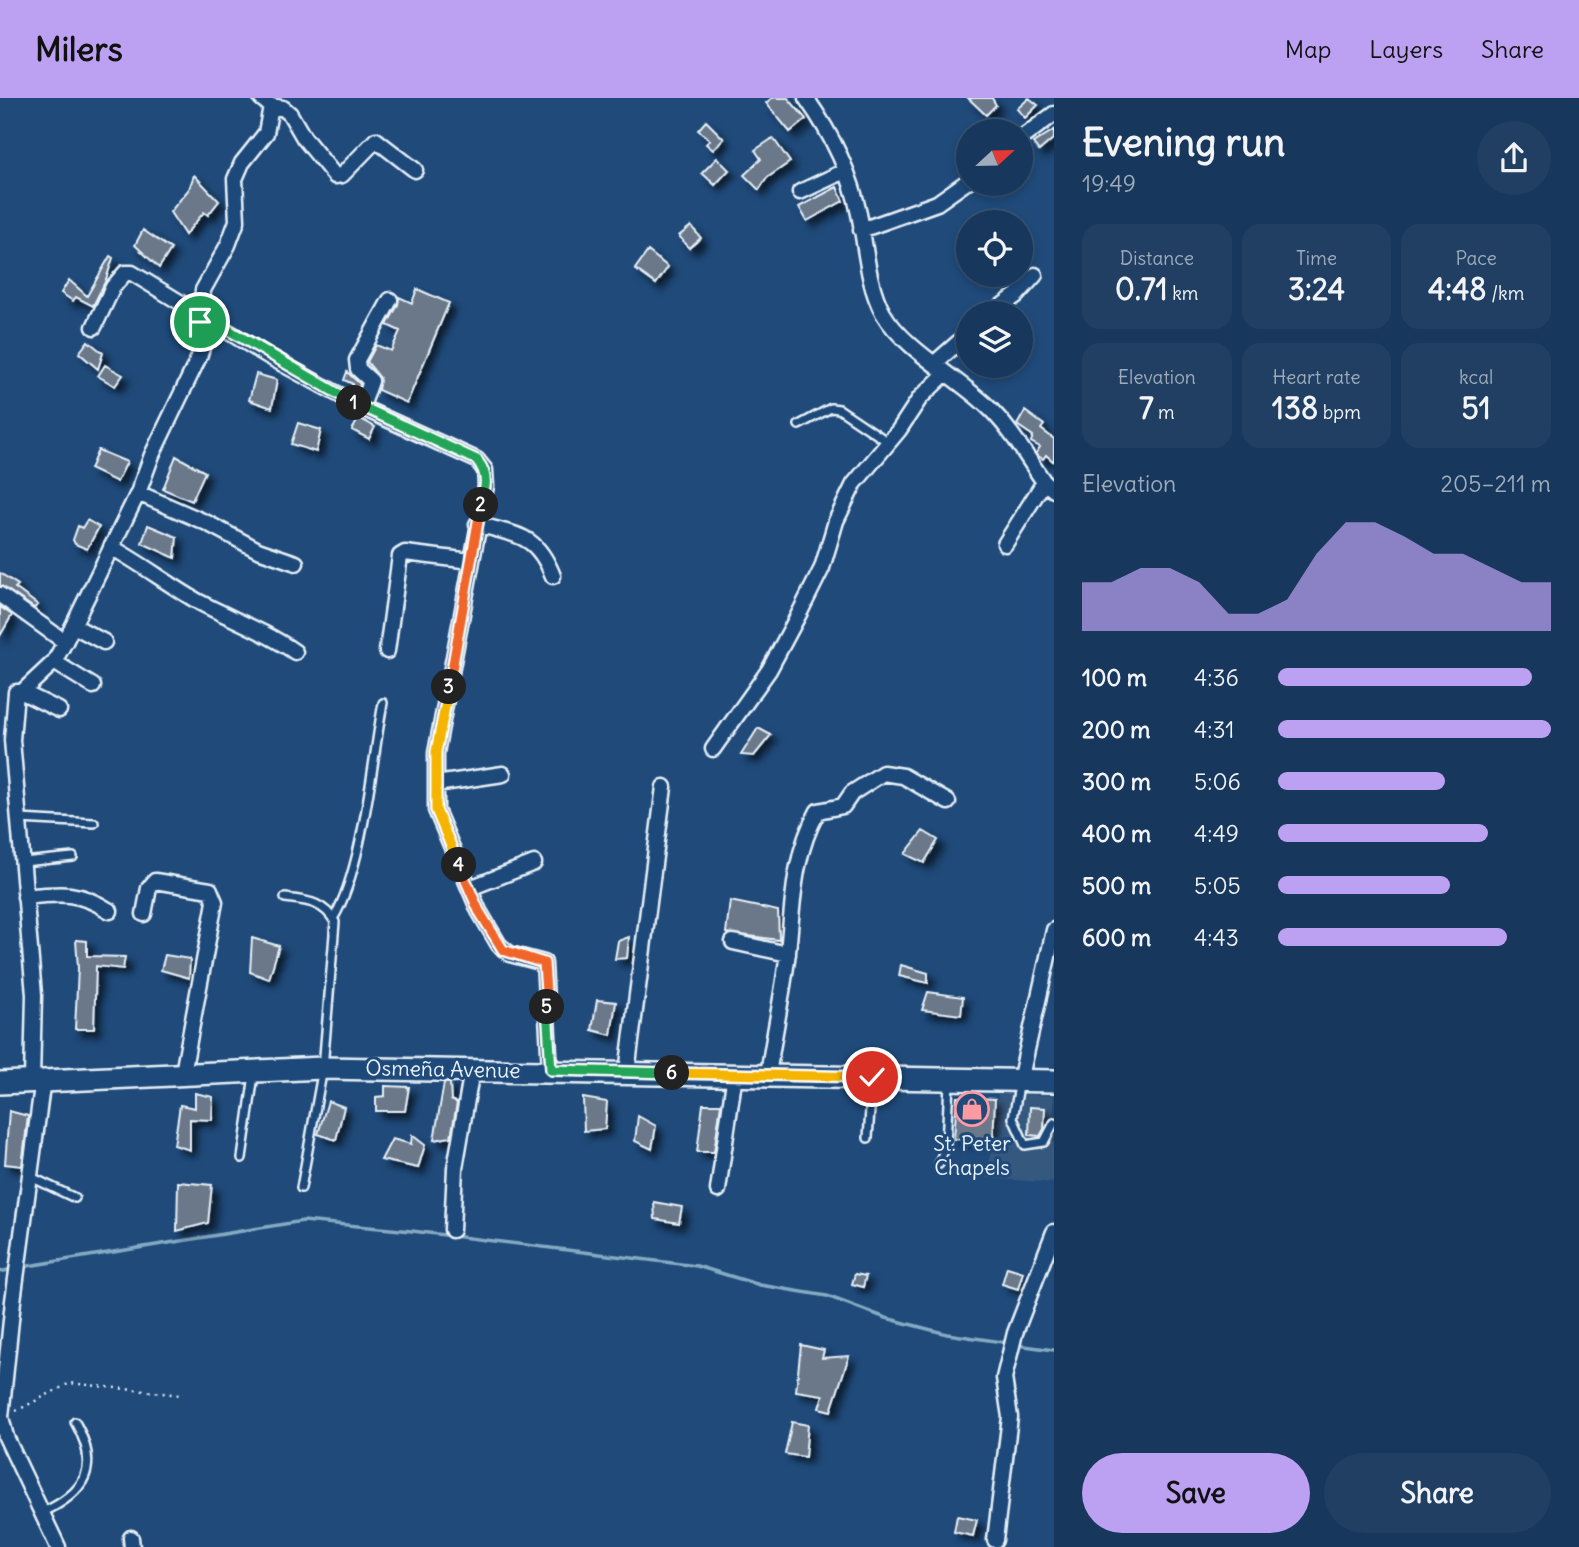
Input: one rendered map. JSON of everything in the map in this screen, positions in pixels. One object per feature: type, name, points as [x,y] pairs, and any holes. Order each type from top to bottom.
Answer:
[{"type":"main road","name":"Osmeña Avenue","points":[[0,1083],[323,1068],[1054,1081]]},
{"type":"street","points":[[806,98],[835,146],[845,171],[859,214],[878,303],[885,316],[909,343],[988,406],[1049,486],[1005,544]]},
{"type":"street","points":[[58,1547],[40,1514],[6,1437],[1,1417],[11,1314],[31,1177],[37,1080],[34,995],[12,740],[19,692],[54,662],[74,626],[138,493],[152,455],[203,345],[201,314],[208,278],[217,268],[237,221],[235,179],[242,163],[266,133],[266,102],[283,108],[290,114],[304,138],[335,176],[342,175],[376,140],[415,170]]},
{"type":"street","points":[[1033,129],[1054,114]]},
{"type":"street","points":[[800,192],[845,171]]},
{"type":"street","points":[[861,230],[937,203],[956,190]]},
{"type":"street","points":[[94,327],[113,287],[125,273],[132,273],[268,356],[362,407],[477,460],[485,470],[486,486],[436,752],[438,818],[479,911],[503,950],[544,963],[551,1070]]},
{"type":"street","points":[[1009,301],[1035,275]]},
{"type":"street","points":[[362,407],[372,381],[358,369],[357,360],[390,300]]},
{"type":"street","points":[[713,749],[769,670],[822,568],[836,521],[850,491],[956,349]]},
{"type":"street","points":[[138,493],[207,523],[258,550],[296,563]]},
{"type":"street","points":[[477,524],[527,539],[543,552],[553,576]]},
{"type":"street","points":[[111,547],[147,566],[197,601],[268,633],[295,652]]},
{"type":"street","points":[[387,651],[400,556],[405,553],[471,561]]},
{"type":"street","points":[[0,595],[65,642]]},
{"type":"street","points":[[74,626],[104,642]]},
{"type":"street","points":[[54,662],[93,686]]},
{"type":"street","points":[[0,688],[19,692],[59,710]]},
{"type":"street","points":[[768,1075],[788,954],[794,879],[806,832],[818,811],[843,806],[852,793],[883,773],[903,776],[948,802]]},
{"type":"street","points":[[436,784],[503,774]]},
{"type":"street","points":[[627,1072],[664,787]]},
{"type":"street","points":[[470,888],[534,863]]},
{"type":"street","points":[[144,914],[149,888],[155,881],[210,890],[215,902],[183,1073]]},
{"type":"street","points":[[25,897],[51,894],[87,896],[110,911]]},
{"type":"street","points":[[1020,1081],[1054,930]]},
{"type":"street","points":[[733,942],[788,954]]},
{"type":"street","points":[[452,1230],[455,1168],[472,1070]]},
{"type":"street","points":[[718,1190],[735,1074]]},
{"type":"street","points":[[995,1540],[1010,1417],[1004,1378],[1015,1333],[1054,1232]]},
{"type":"lane","points":[[799,425],[831,408],[839,409],[888,443]]},
{"type":"lane","points":[[333,919],[342,904],[354,865],[383,704]]},
{"type":"lane","points":[[19,818],[94,823]]},
{"type":"lane","points":[[22,862],[73,857]]},
{"type":"lane","points":[[285,898],[314,902],[328,911],[335,922],[323,1068],[301,1188]]},
{"type":"lane","points":[[242,1158],[255,1070]]},
{"type":"lane","points":[[868,1138],[872,1077]]},
{"type":"lane","points":[[939,1164],[946,1144],[950,1079]]},
{"type":"lane","points":[[1020,1081],[1013,1118],[1024,1145],[1044,1142],[1054,1123]]},
{"type":"lane","points":[[31,1177],[75,1198]]},
{"type":"lane","points":[[40,1514],[64,1503],[78,1490],[89,1464],[85,1439],[75,1422]]},
{"type":"path","points":[[1,1417],[69,1383],[180,1395]]},
{"type":"shaded area","points":[[998,1094],[1054,1095],[1054,1183],[987,1178]]},
{"type":"building","points":[[772,98],[788,98],[806,119],[790,132],[766,103]]},
{"type":"building","points":[[968,98],[992,98],[996,105],[986,115]]},
{"type":"building","points":[[1029,98],[1038,105],[1025,118],[1017,109]]},
{"type":"building","points":[[706,121],[724,139],[713,150],[706,144],[710,140],[698,130]]},
{"type":"building","points":[[1054,130],[1054,138],[1039,151],[1033,143]]},
{"type":"building","points":[[773,138],[790,162],[767,178],[759,190],[744,175],[761,159],[755,150]]},
{"type":"building","points":[[717,158],[729,170],[715,185],[702,173]]},
{"type":"building","points":[[194,175],[219,201],[208,215],[204,212],[185,235],[170,212],[189,189]]},
{"type":"building","points":[[837,187],[843,201],[807,221],[799,207]]},
{"type":"building","points":[[691,226],[701,238],[689,248],[679,236]]},
{"type":"building","points":[[143,230],[171,249],[159,268],[135,245]]},
{"type":"building","points":[[648,251],[668,267],[656,284],[635,269]]},
{"type":"building","points":[[110,256],[113,258],[105,282],[93,306],[76,297],[73,301],[61,293],[69,280],[87,296]]},
{"type":"building","points":[[417,289],[449,303],[407,403],[378,390],[380,378],[367,362],[376,345],[391,351],[400,331],[387,325],[398,305],[399,297],[412,303]]},
{"type":"building","points":[[88,341],[103,353],[98,369],[79,353]]},
{"type":"building","points":[[105,365],[123,375],[115,386],[98,376]]},
{"type":"building","points":[[347,372],[360,384],[357,393],[350,390],[353,384],[344,380]]},
{"type":"building","points":[[256,374],[277,380],[272,408],[249,400]]},
{"type":"building","points":[[1025,411],[1044,425],[1041,429],[1054,439],[1054,462],[1046,455],[1043,459],[1038,456],[1036,453],[1040,447],[1031,442],[1033,436],[1017,425]]},
{"type":"building","points":[[359,418],[375,427],[369,439],[352,430]]},
{"type":"building","points":[[298,423],[321,430],[316,452],[291,444]]},
{"type":"building","points":[[98,450],[127,462],[117,482],[90,469]]},
{"type":"building","points":[[176,456],[205,472],[192,501],[163,489]]},
{"type":"building","points":[[87,520],[99,527],[87,549],[75,544],[73,540],[78,526],[82,528]]},
{"type":"building","points":[[148,525],[177,537],[175,558],[142,543]]},
{"type":"building","points":[[0,573],[18,585],[15,588],[38,605],[34,608],[0,585]]},
{"type":"building","points":[[0,607],[12,615],[0,636]]},
{"type":"building","points":[[758,728],[771,735],[754,756],[741,755]]},
{"type":"building","points":[[923,831],[938,840],[924,863],[905,854]]},
{"type":"building","points":[[730,901],[778,911],[779,940],[726,933]]},
{"type":"building","points":[[629,937],[627,958],[615,959],[618,941]]},
{"type":"building","points":[[252,938],[279,946],[269,979],[250,972]]},
{"type":"building","points":[[76,940],[87,941],[87,956],[125,957],[123,969],[96,966],[94,1029],[75,1029],[78,968]]},
{"type":"building","points":[[165,955],[190,959],[189,978],[161,970]]},
{"type":"building","points":[[901,965],[928,973],[928,983],[899,976]]},
{"type":"building","points":[[928,992],[963,997],[961,1015],[922,1010]]},
{"type":"building","points":[[597,1000],[616,1002],[611,1035],[592,1030]]},
{"type":"building","points":[[444,1083],[450,1083],[451,1100],[457,1103],[451,1137],[434,1140]]},
{"type":"building","points":[[385,1086],[409,1087],[405,1111],[376,1111],[376,1097],[385,1096]]},
{"type":"building","points":[[195,1093],[213,1097],[212,1120],[190,1119],[190,1150],[174,1145],[180,1105],[195,1108]]},
{"type":"building","points":[[957,1097],[995,1099],[993,1141],[954,1139]]},
{"type":"building","points":[[583,1098],[607,1102],[605,1129],[584,1131]]},
{"type":"building","points":[[328,1101],[344,1107],[336,1140],[318,1134]]},
{"type":"building","points":[[703,1104],[721,1104],[714,1152],[697,1152]]},
{"type":"building","points":[[1030,1107],[1045,1108],[1044,1129],[1040,1136],[1029,1135]]},
{"type":"building","points":[[9,1111],[28,1116],[22,1166],[5,1164]]},
{"type":"building","points":[[638,1116],[656,1126],[652,1149],[635,1141]]},
{"type":"building","points":[[412,1135],[425,1145],[418,1168],[381,1160],[392,1139],[411,1144]]},
{"type":"building","points":[[178,1182],[212,1185],[208,1223],[177,1231]]},
{"type":"building","points":[[654,1202],[682,1207],[679,1223],[655,1219]]},
{"type":"building","points":[[1007,1267],[1023,1272],[1018,1289],[1002,1284]]},
{"type":"building","points":[[855,1274],[866,1276],[863,1287],[852,1284]]},
{"type":"building","points":[[801,1345],[824,1350],[822,1358],[849,1356],[831,1411],[819,1408],[823,1395],[796,1391]]},
{"type":"building","points":[[792,1422],[808,1425],[805,1457],[785,1454]]},
{"type":"building","points":[[957,1516],[977,1520],[973,1536],[954,1532]]},
{"type":"waterway","points":[[22,1267],[303,1221],[412,1231],[697,1266],[760,1285],[827,1296],[886,1318],[947,1334],[1009,1343]]},
{"type":"waterway","points":[[0,1272],[12,1269]]},
{"type":"waterway","points":[[1017,1345],[1054,1350]]},
{"type":"place","name":"St. Peter Chapels","points":[[972,1109]]},
{"type":"route","points":[[200,322],[201,314],[268,356],[368,410],[477,460],[485,470],[486,486],[436,752],[436,810],[479,911],[499,945],[510,954],[544,963],[551,1070],[872,1077]]}]
